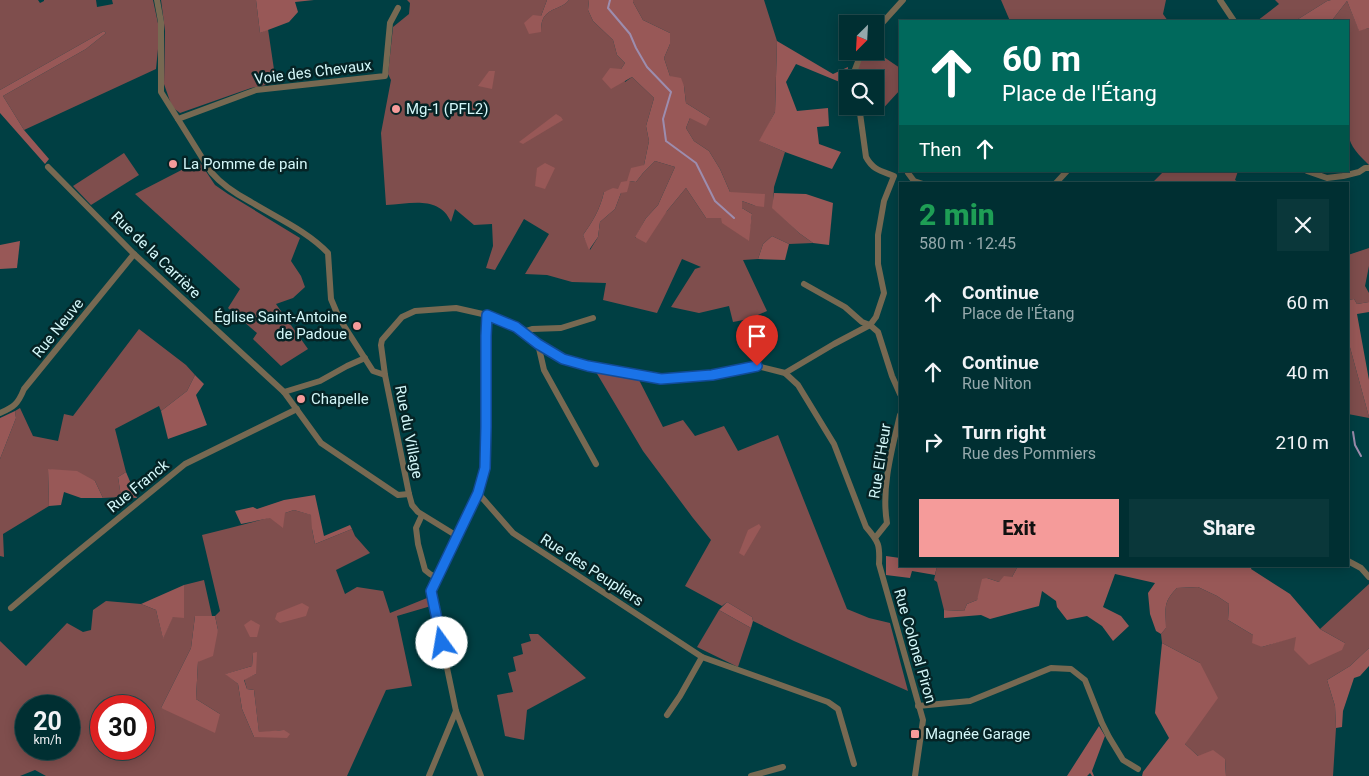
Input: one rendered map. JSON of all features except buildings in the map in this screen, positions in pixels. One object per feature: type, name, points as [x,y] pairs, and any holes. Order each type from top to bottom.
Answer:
[{"type":"street","points":[[157,0],[161,22],[161,92],[178,119]]},
{"type":"street","points":[[884,21],[903,0]]},
{"type":"street","points":[[1220,0],[1233,20]]},
{"type":"street","name":"Voie des Chevaux","points":[[178,119],[256,90],[385,76],[390,23],[398,8]]},
{"type":"street","points":[[860,115],[866,157],[870,164],[875,169],[894,176],[908,172],[917,182]]},
{"type":"street","name":"Rue du Village","points":[[178,119],[218,181],[313,240],[328,253],[331,299],[339,318],[373,372],[385,375]]},
{"type":"street","name":"Rue de la Carrière","points":[[48,167],[134,254],[284,392],[321,443],[398,496],[409,494]]},
{"type":"street","points":[[1310,172],[1327,178],[1343,176],[1369,168]]},
{"type":"street","points":[[1057,182],[1066,172]]},
{"type":"street","points":[[480,776],[456,711],[431,591],[478,493],[485,468],[487,315],[516,327],[538,344],[563,359],[588,366],[661,379],[712,375],[757,366],[785,373],[870,325],[876,317],[884,292],[878,264],[878,236],[884,201],[894,176]]},
{"type":"street","name":"Rue Neuve","points":[[0,413],[13,407],[19,401],[24,390],[134,254]]},
{"type":"street","points":[[804,284],[845,306],[862,322],[870,325],[878,332],[899,392]]},
{"type":"street","name":"Rue du Village","points":[[409,494],[385,375],[382,340],[402,317],[416,311],[456,308],[487,315]]},
{"type":"street","points":[[523,332],[532,329],[561,328],[593,318]]},
{"type":"street","points":[[538,344],[544,370],[596,464]]},
{"type":"street","points":[[284,392],[320,382],[365,358]]},
{"type":"street","name":"Rue Colonel Piron","points":[[785,373],[798,385],[834,444],[866,527],[880,548],[879,564],[923,720],[916,776]]},
{"type":"street","name":"Rue Franck","points":[[12,608],[185,464],[297,409]]},
{"type":"street","name":"Rue El'Heur","points":[[875,538],[887,522],[884,509],[889,462],[899,419]]},
{"type":"street","name":"Rue des Peupliers","points":[[478,493],[513,533],[702,657],[828,702],[838,709],[854,764]]},
{"type":"street","points":[[409,494],[414,509],[457,536]]},
{"type":"street","points":[[422,515],[416,528],[418,544],[425,570],[437,578]]},
{"type":"street","points":[[1349,562],[1361,568],[1369,577]]},
{"type":"street","points":[[667,715],[702,657]]},
{"type":"street","points":[[918,706],[970,701],[1051,668],[1072,669],[1085,680],[1109,737],[1123,760],[1138,769]]},
{"type":"street","points":[[429,776],[456,711]]},
{"type":"street","points":[[751,776],[783,767]]},
{"type":"shaded area","points":[[0,0],[38,0],[40,3],[44,0],[96,0],[97,7],[113,4],[112,0],[153,0],[159,28],[156,69],[24,130],[3,96],[86,49],[106,33],[104,31],[0,90]]},
{"type":"shaded area","points":[[161,0],[256,0],[260,33],[268,29],[276,83],[251,88],[180,113],[172,107],[164,84],[165,31]]},
{"type":"shaded area","points":[[256,0],[314,0],[295,2],[298,12],[289,22],[260,33]]},
{"type":"shaded area","points":[[407,0],[547,0],[541,16],[541,25],[545,15],[569,0],[589,0],[588,10],[593,21],[613,40],[617,55],[625,63],[621,69],[625,82],[632,77],[654,98],[646,126],[649,141],[644,165],[619,190],[604,192],[596,215],[583,235],[590,250],[598,237],[600,222],[615,209],[621,193],[630,181],[636,182],[655,161],[675,167],[658,205],[646,218],[635,238],[667,211],[686,188],[706,218],[721,218],[748,240],[752,214],[742,208],[742,201],[756,206],[730,192],[720,169],[709,151],[694,141],[686,128],[690,118],[710,118],[686,103],[684,86],[670,76],[664,58],[670,44],[670,33],[643,20],[633,0],[764,0],[777,41],[775,112],[760,141],[785,152],[774,187],[773,208],[799,233],[813,243],[789,244],[772,236],[763,244],[758,259],[743,260],[767,311],[749,319],[733,322],[729,306],[699,313],[671,307],[695,269],[701,267],[682,259],[657,313],[603,300],[606,283],[572,282],[547,275],[525,274],[549,234],[524,219],[495,270],[486,268],[493,246],[492,224],[474,225],[455,209],[451,222],[446,213],[431,204],[386,205],[381,133],[391,80],[388,74],[393,27],[409,14],[410,3]]},
{"type":"shaded area","points":[[547,0],[569,0],[545,15],[541,32],[529,34],[524,23],[533,15],[541,16]]},
{"type":"shaded area","points":[[589,0],[633,0],[643,20],[670,33],[670,44],[664,58],[670,76],[681,78],[686,103],[710,118],[706,126],[690,118],[686,128],[694,141],[709,151],[720,169],[730,192],[765,194],[764,207],[742,201],[742,208],[752,214],[749,241],[722,223],[721,218],[706,218],[686,188],[667,211],[646,243],[635,237],[646,218],[658,205],[675,167],[655,161],[636,182],[630,181],[627,192],[621,193],[615,209],[600,222],[598,237],[589,250],[583,235],[596,215],[604,192],[613,188],[618,189],[621,182],[627,181],[631,168],[644,165],[649,141],[646,126],[654,98],[632,77],[611,89],[602,79],[610,68],[621,69],[625,63],[617,55],[613,40],[593,21],[588,10]]},
{"type":"shaded area","points":[[1001,0],[1166,0],[1163,14],[1167,20],[1010,20]]},
{"type":"shaded area","points":[[1275,0],[1331,0],[1297,20],[1258,20],[1279,4]]},
{"type":"shaded area","points":[[1369,0],[1369,28],[1359,31],[1347,1],[1330,20],[1297,20],[1327,1]]},
{"type":"shaded area","points":[[1347,1],[1359,30],[1369,28],[1369,165],[1358,154],[1349,138],[1349,20],[1330,20]]},
{"type":"shaded area","points":[[104,31],[106,33],[86,49],[3,96],[24,130],[49,159],[45,164],[0,113],[0,90]]},
{"type":"shaded area","points":[[777,41],[833,74],[839,71],[839,82],[796,64],[786,82],[797,111],[828,108],[829,126],[817,127],[819,144],[841,152],[832,169],[759,141],[775,112]]},
{"type":"shaded area","points":[[884,57],[899,67],[899,91],[884,107],[884,70],[856,70],[861,60],[884,60]]},
{"type":"shaded area","points":[[489,71],[495,71],[492,89],[478,86]]},
{"type":"shaded area","points":[[556,114],[563,120],[523,144],[519,142]]},
{"type":"shaded area","points":[[124,153],[139,175],[91,205],[73,186]]},
{"type":"shaded area","points":[[199,161],[215,185],[300,238],[291,261],[301,276],[305,287],[293,298],[276,304],[308,349],[281,366],[253,339],[257,333],[228,308],[240,289],[135,194]]},
{"type":"shaded area","points":[[545,163],[555,168],[545,189],[535,186],[537,168]]},
{"type":"shaded area","points":[[1163,172],[1238,172],[1235,180],[1238,182],[1153,182]]},
{"type":"shaded area","points":[[774,193],[806,194],[833,203],[829,245],[813,243],[772,208]]},
{"type":"shaded area","points":[[772,236],[789,244],[785,260],[758,259],[763,244]]},
{"type":"shaded area","points":[[20,241],[17,268],[0,269],[0,245]]},
{"type":"shaded area","points":[[1369,248],[1369,266],[1365,286],[1369,293],[1369,302],[1357,304],[1354,299],[1349,300],[1349,255]]},
{"type":"shaded area","points":[[1354,299],[1357,304],[1369,302],[1369,312],[1357,314],[1369,380],[1369,417],[1349,344],[1349,300]]},
{"type":"shaded area","points":[[139,329],[186,365],[195,375],[187,391],[161,411],[159,406],[115,429],[126,472],[118,477],[121,497],[103,498],[95,481],[48,469],[49,506],[3,534],[4,557],[0,556],[0,459],[16,418],[15,411],[20,408],[33,436],[58,441],[64,414],[73,416]]},
{"type":"shaded area","points":[[1349,344],[1369,417],[1349,414]]},
{"type":"shaded area","points":[[596,372],[638,378],[663,427],[683,420],[695,436],[724,426],[738,451],[778,435],[847,609],[869,618],[890,623],[908,691],[753,621],[752,617],[727,602],[722,606],[685,586],[711,540],[643,451]]},
{"type":"shaded area","points":[[195,375],[204,384],[196,395],[207,425],[168,439],[161,411],[187,391]]},
{"type":"shaded area","points":[[15,411],[16,418],[0,459],[0,418]]},
{"type":"shaded area","points":[[48,469],[77,471],[95,481],[103,498],[81,498],[64,492],[61,505],[49,506]]},
{"type":"shaded area","points":[[126,472],[137,498],[121,497],[118,477]]},
{"type":"shaded area","points":[[315,495],[324,536],[350,525],[352,529],[315,544],[311,515],[294,510],[285,513],[283,528],[270,518],[241,524],[235,511],[253,507],[257,509],[284,500]]},
{"type":"shaded area","points":[[294,510],[312,515],[315,544],[352,529],[355,536],[370,553],[336,570],[345,594],[357,587],[383,591],[390,613],[427,598],[431,606],[397,616],[412,686],[386,690],[347,776],[46,776],[35,770],[20,776],[0,776],[0,641],[26,666],[67,623],[83,632],[91,630],[93,610],[106,601],[141,604],[156,610],[163,638],[173,616],[184,617],[184,585],[204,580],[212,616],[195,616],[191,648],[161,708],[220,714],[196,699],[198,662],[218,630],[215,616],[220,611],[202,535]],"holes":[[[253,654],[256,674],[244,679],[247,689],[254,690],[259,733],[284,730],[254,737],[242,709],[238,684],[226,674],[252,666]]]},
{"type":"shaded area","points":[[759,524],[761,527],[744,556],[739,553],[748,530]]},
{"type":"shaded area","points":[[886,556],[899,558],[899,567],[937,567],[935,575],[912,571],[910,578],[886,575]]},
{"type":"shaded area","points":[[937,567],[1017,567],[1012,577],[999,582],[987,578],[977,600],[967,604],[964,611],[944,610],[937,582],[934,580]]},
{"type":"shaded area","points":[[1017,567],[1252,567],[1251,569],[1290,594],[1320,629],[1345,643],[1342,650],[1309,665],[1294,650],[1296,637],[1262,647],[1252,643],[1253,635],[1228,620],[1229,604],[1198,587],[1177,588],[1172,593],[1166,606],[1166,628],[1161,634],[1156,631],[1150,614],[1148,593],[1155,583],[1115,574],[1103,607],[1121,616],[1129,626],[1113,641],[1102,626],[1087,616],[1067,620],[1057,607],[1056,601],[1042,591],[1039,606],[990,619],[981,615],[944,618],[944,610],[964,611],[967,604],[977,600],[982,579],[987,578],[999,582],[1004,576],[1012,577]]},
{"type":"shaded area","points":[[1369,584],[1369,648],[1350,666],[1327,680],[1335,706],[1336,728],[1333,776],[1226,776],[1225,759],[1198,756],[1185,744],[1200,663],[1162,643],[1161,634],[1166,628],[1167,602],[1177,588],[1198,587],[1229,604],[1228,620],[1253,635],[1262,647],[1296,636],[1345,643],[1320,629]]},
{"type":"shaded area","points":[[184,585],[184,618],[173,617],[163,639],[156,610],[141,604]]},
{"type":"shaded area","points":[[727,602],[752,617],[751,628],[719,610]]},
{"type":"shaded area","points":[[302,603],[309,607],[306,616],[280,623],[275,619],[277,613]]},
{"type":"shaded area","points":[[719,610],[751,628],[738,667],[697,647]]},
{"type":"shaded area","points":[[195,616],[215,616],[218,630],[213,656],[198,662],[196,699],[220,714],[215,733],[161,708],[191,648]]},
{"type":"shaded area","points":[[251,620],[260,625],[257,637],[250,637],[244,625]]},
{"type":"shaded area","points":[[529,634],[538,634],[586,678],[527,710],[524,740],[505,736],[497,695],[513,692],[508,673],[516,671],[513,657],[523,654],[521,644],[531,641]]},
{"type":"shaded area","points":[[1162,643],[1200,663],[1218,698],[1185,744],[1198,756],[1213,750],[1225,759],[1226,776],[1142,776],[1143,772],[1169,738],[1155,713]]},
{"type":"shaded area","points":[[1369,648],[1369,666],[1360,676],[1354,678],[1343,711],[1342,727],[1336,728],[1335,706],[1327,680],[1350,666]]},
{"type":"shaded area","points":[[257,652],[256,674],[244,680],[247,689],[254,690],[259,732],[284,730],[290,734],[287,738],[254,737],[242,709],[238,684],[225,674],[252,666],[253,653]]},
{"type":"shaded area","points":[[1099,726],[1105,736],[1092,771],[1094,776],[1090,773],[1087,776],[1067,776]]},
{"type":"waterway","points":[[610,0],[608,8],[630,34],[647,67],[671,92],[663,119],[666,141],[696,163],[715,201],[734,218]]},
{"type":"waterway","points":[[1353,432],[1355,445],[1361,456]]},
{"type":"place","name":"Mg-1 (PFL2)","points":[[396,109]]},
{"type":"place","name":"La Pomme de pain","points":[[173,164]]},
{"type":"place","name":"Église Saint-Antoine de Padoue","points":[[357,326]]},
{"type":"place","name":"Chapelle","points":[[301,399]]},
{"type":"place","name":"Magnée Garage","points":[[915,734]]},
{"type":"route","points":[[442,643],[431,591],[478,493],[485,468],[487,315],[516,327],[538,344],[563,359],[588,366],[661,379],[712,375],[757,366]]}]
